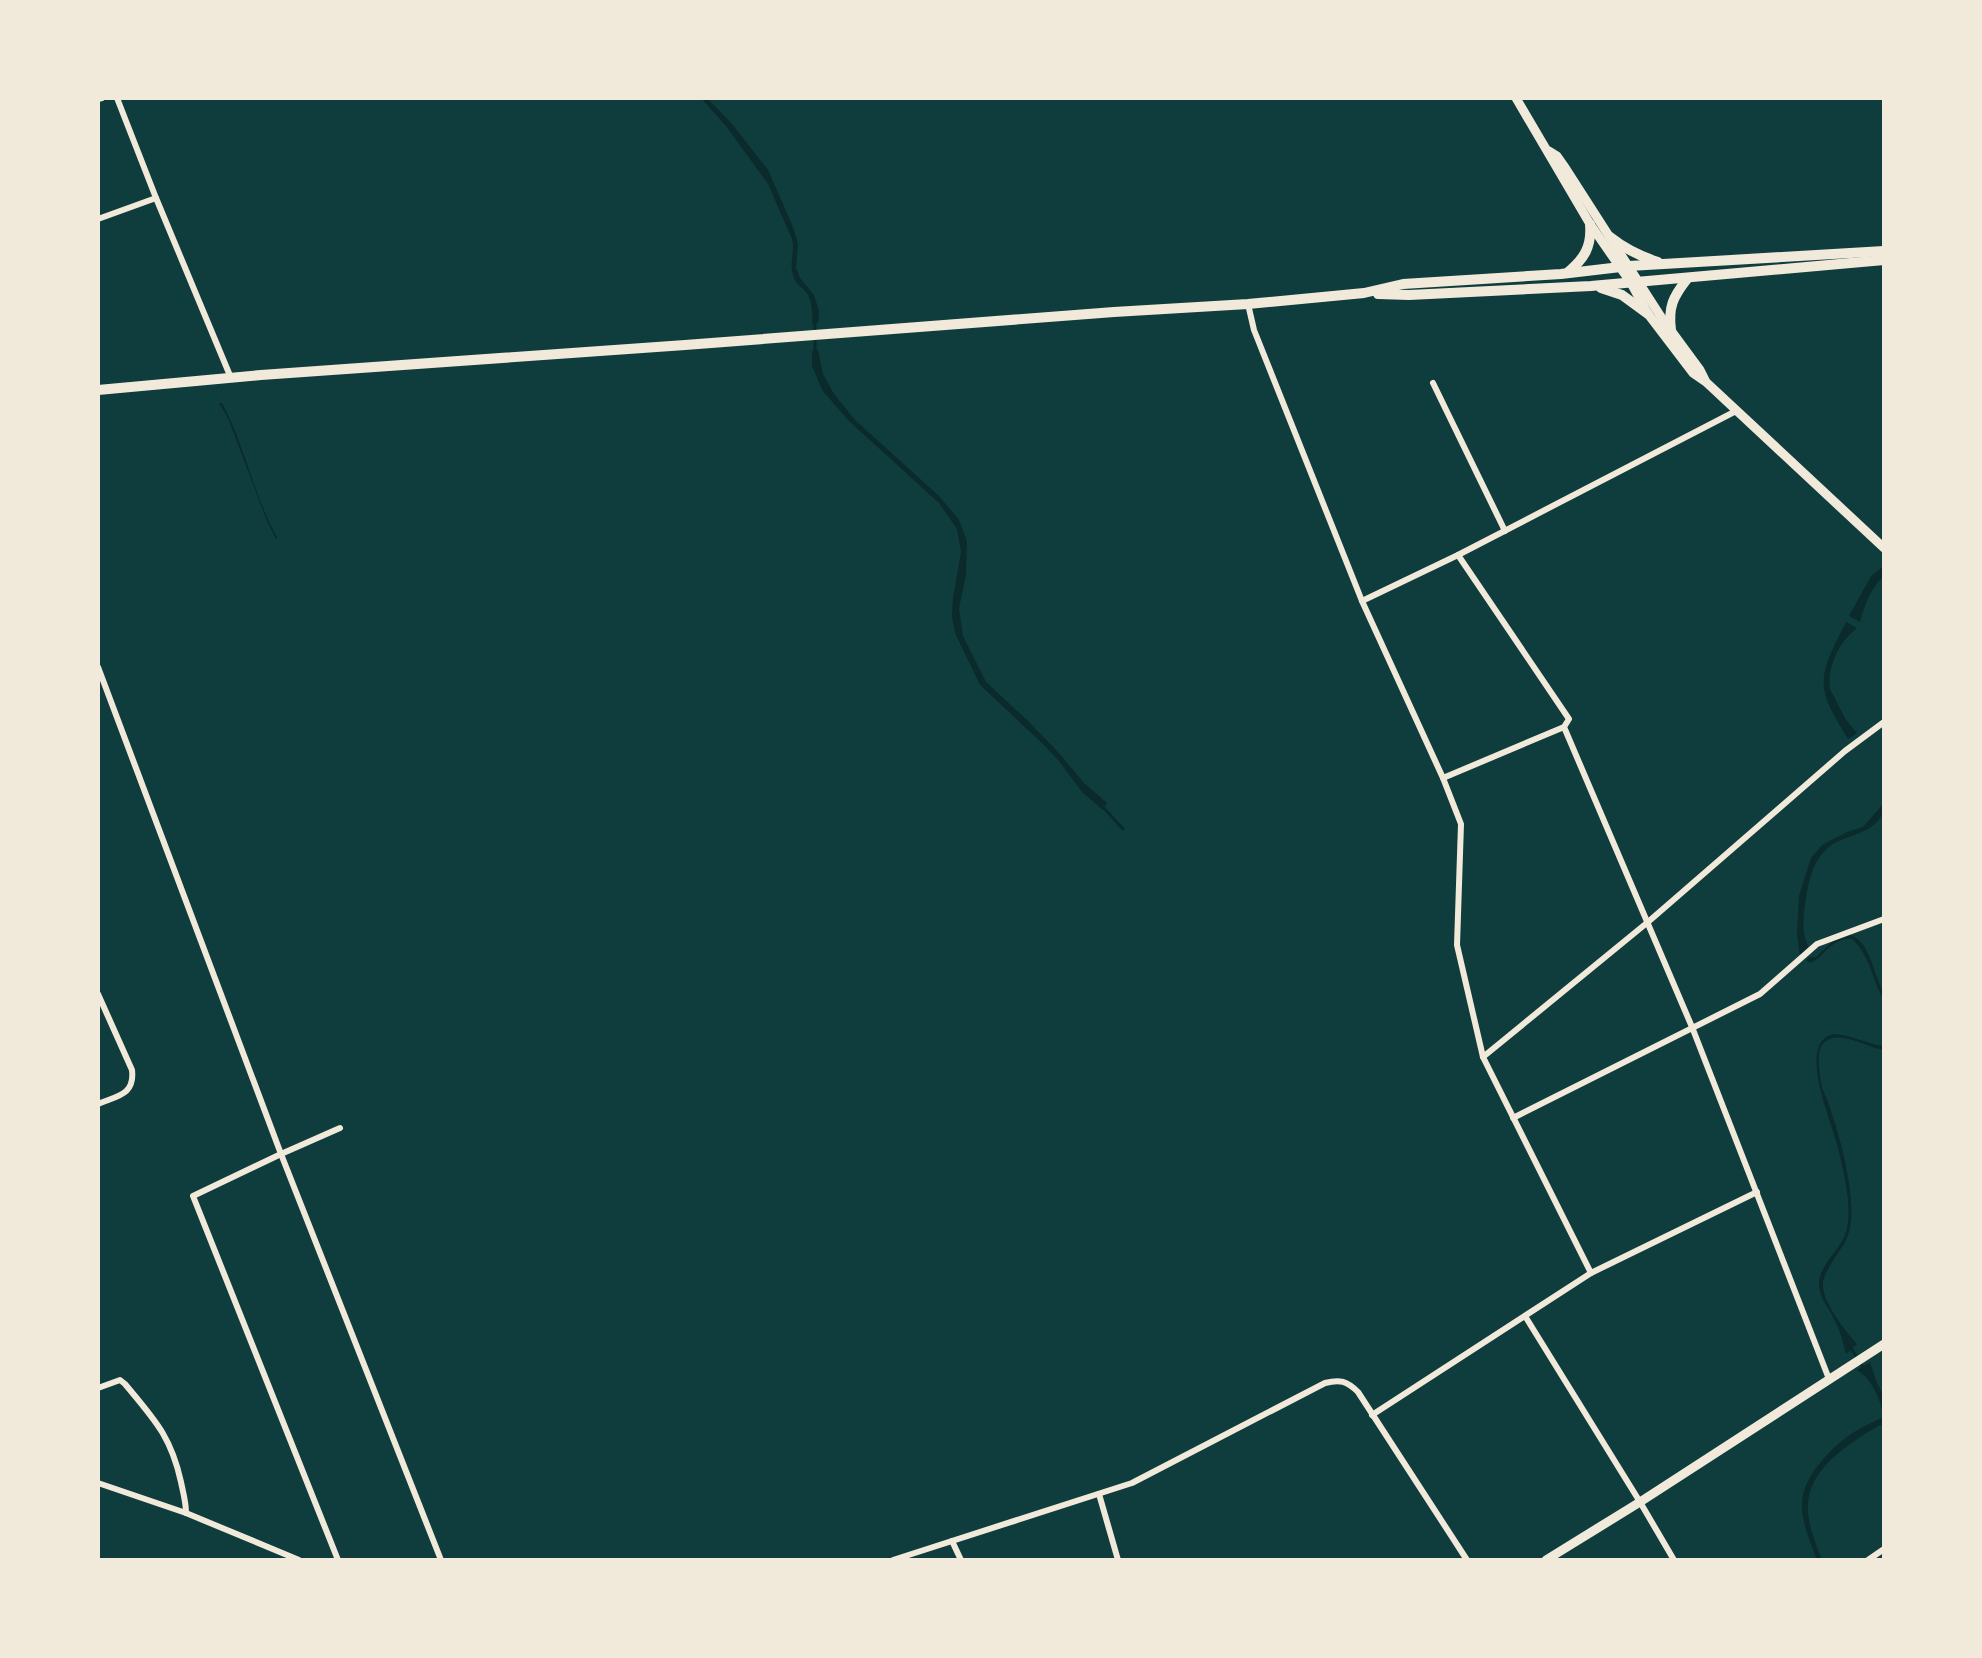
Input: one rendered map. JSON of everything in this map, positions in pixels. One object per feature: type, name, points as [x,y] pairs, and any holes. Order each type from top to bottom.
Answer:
[{"type":"highway","points":[[1567,273],[1581,261],[1589,247],[1590,224]]},
{"type":"highway","points":[[1610,237],[1638,256],[1663,264]]},
{"type":"highway","points":[[98,390],[1248,304],[1364,293],[1403,284],[1884,251]]},
{"type":"highway","points":[[1364,293],[1409,295],[1591,286],[1884,260]]},
{"type":"highway","points":[[1671,330],[1670,308],[1687,279]]},
{"type":"highway","points":[[1591,286],[1622,295],[1648,314]]},
{"type":"main road","points":[[1516,98],[1590,224],[1625,267]]},
{"type":"main road","points":[[1546,150],[1557,156],[1564,166],[1610,237],[1635,283],[1706,382]]},
{"type":"main road","points":[[1635,283],[1648,314],[1693,373],[1884,548]]},
{"type":"main road","points":[[1546,1560],[1880,1347]]},
{"type":"street","points":[[117,98],[231,378]]},
{"type":"street","points":[[98,219],[156,198]]},
{"type":"street","points":[[1248,304],[1254,330],[1362,601],[1461,824],[1457,945],[1483,1057],[1591,1273]]},
{"type":"street","points":[[1433,383],[1505,531]]},
{"type":"street","points":[[1362,601],[1458,555],[1736,411]]},
{"type":"street","points":[[1443,778],[1564,727],[1569,719],[1458,555]]},
{"type":"street","points":[[98,667],[281,1154],[441,1560]]},
{"type":"street","points":[[1483,1057],[1648,922],[1845,751],[1884,722]]},
{"type":"street","points":[[1564,727],[1692,1027],[1829,1379]]},
{"type":"street","points":[[1513,1118],[1760,994],[1817,944],[1884,919]]},
{"type":"street","points":[[98,994],[133,1076],[127,1092],[98,1104]]},
{"type":"street","points":[[338,1560],[193,1196],[340,1128]]},
{"type":"street","points":[[1372,1415],[1591,1273],[1757,1192]]},
{"type":"street","points":[[1525,1316],[1674,1560]]},
{"type":"street","points":[[98,1388],[120,1380],[165,1434],[176,1460],[186,1513]]},
{"type":"street","points":[[893,1560],[1132,1483],[1325,1383],[1337,1380],[1349,1383],[1358,1392],[1467,1560]]},
{"type":"street","points":[[98,1483],[186,1513],[299,1560]]},
{"type":"street","points":[[1099,1494],[1118,1560]]},
{"type":"street","points":[[952,1541],[961,1560]]},
{"type":"street","points":[[1868,1560],[1884,1549]]},
{"type":"water","points":[[701,98],[707,98],[732,124],[768,170],[793,227],[798,244],[796,268],[814,295],[819,311],[818,323],[812,324],[810,299],[793,276],[792,239],[768,184],[726,126]]},
{"type":"water","points":[[818,350],[823,374],[855,420],[939,496],[959,520],[967,541],[966,575],[959,608],[963,636],[986,682],[1107,803],[1103,810],[1082,792],[1042,743],[980,685],[955,633],[952,616],[961,552],[957,529],[939,503],[849,421],[822,390],[812,366],[812,351]]},
{"type":"water","points":[[219,403],[222,403],[230,419],[262,506],[278,539],[267,521],[228,418]]},
{"type":"water","points":[[1884,566],[1884,576],[1869,597],[1860,622],[1849,616],[1871,576]]},
{"type":"water","points":[[1846,622],[1857,628],[1836,655],[1830,672],[1830,689],[1846,720],[1857,733],[1848,739],[1833,714],[1824,688],[1830,654]]},
{"type":"water","points":[[1884,803],[1878,821],[1872,827],[1829,847],[1815,864],[1804,918],[1809,948],[1800,956],[1797,935],[1799,896],[1811,858],[1822,845],[1863,827]]},
{"type":"water","points":[[1847,934],[1855,937],[1866,950],[1884,1000],[1863,952],[1852,939],[1840,940],[1813,962],[1806,960],[1816,957],[1836,938]]},
{"type":"water","points":[[1835,1034],[1884,1046],[1884,1049],[1879,1049],[1849,1039],[1834,1038],[1822,1045],[1819,1053],[1822,1088],[1839,1137],[1850,1195],[1849,1232],[1826,1272],[1823,1284],[1831,1309],[1857,1344],[1846,1354],[1838,1327],[1819,1286],[1822,1271],[1843,1239],[1848,1222],[1845,1179],[1819,1084],[1817,1066],[1817,1051],[1823,1040]]},
{"type":"water","points":[[1870,1362],[1884,1397],[1884,1423],[1847,1446],[1816,1478],[1810,1491],[1808,1511],[1822,1560],[1817,1560],[1803,1518],[1803,1494],[1815,1470],[1834,1448],[1856,1431],[1883,1417],[1875,1390],[1857,1370]]},
{"type":"waterway","points":[[815,320],[815,352]]},
{"type":"waterway","points":[[1101,805],[1123,829]]},
{"type":"waterway","points":[[1851,1348],[1864,1369]]}]
